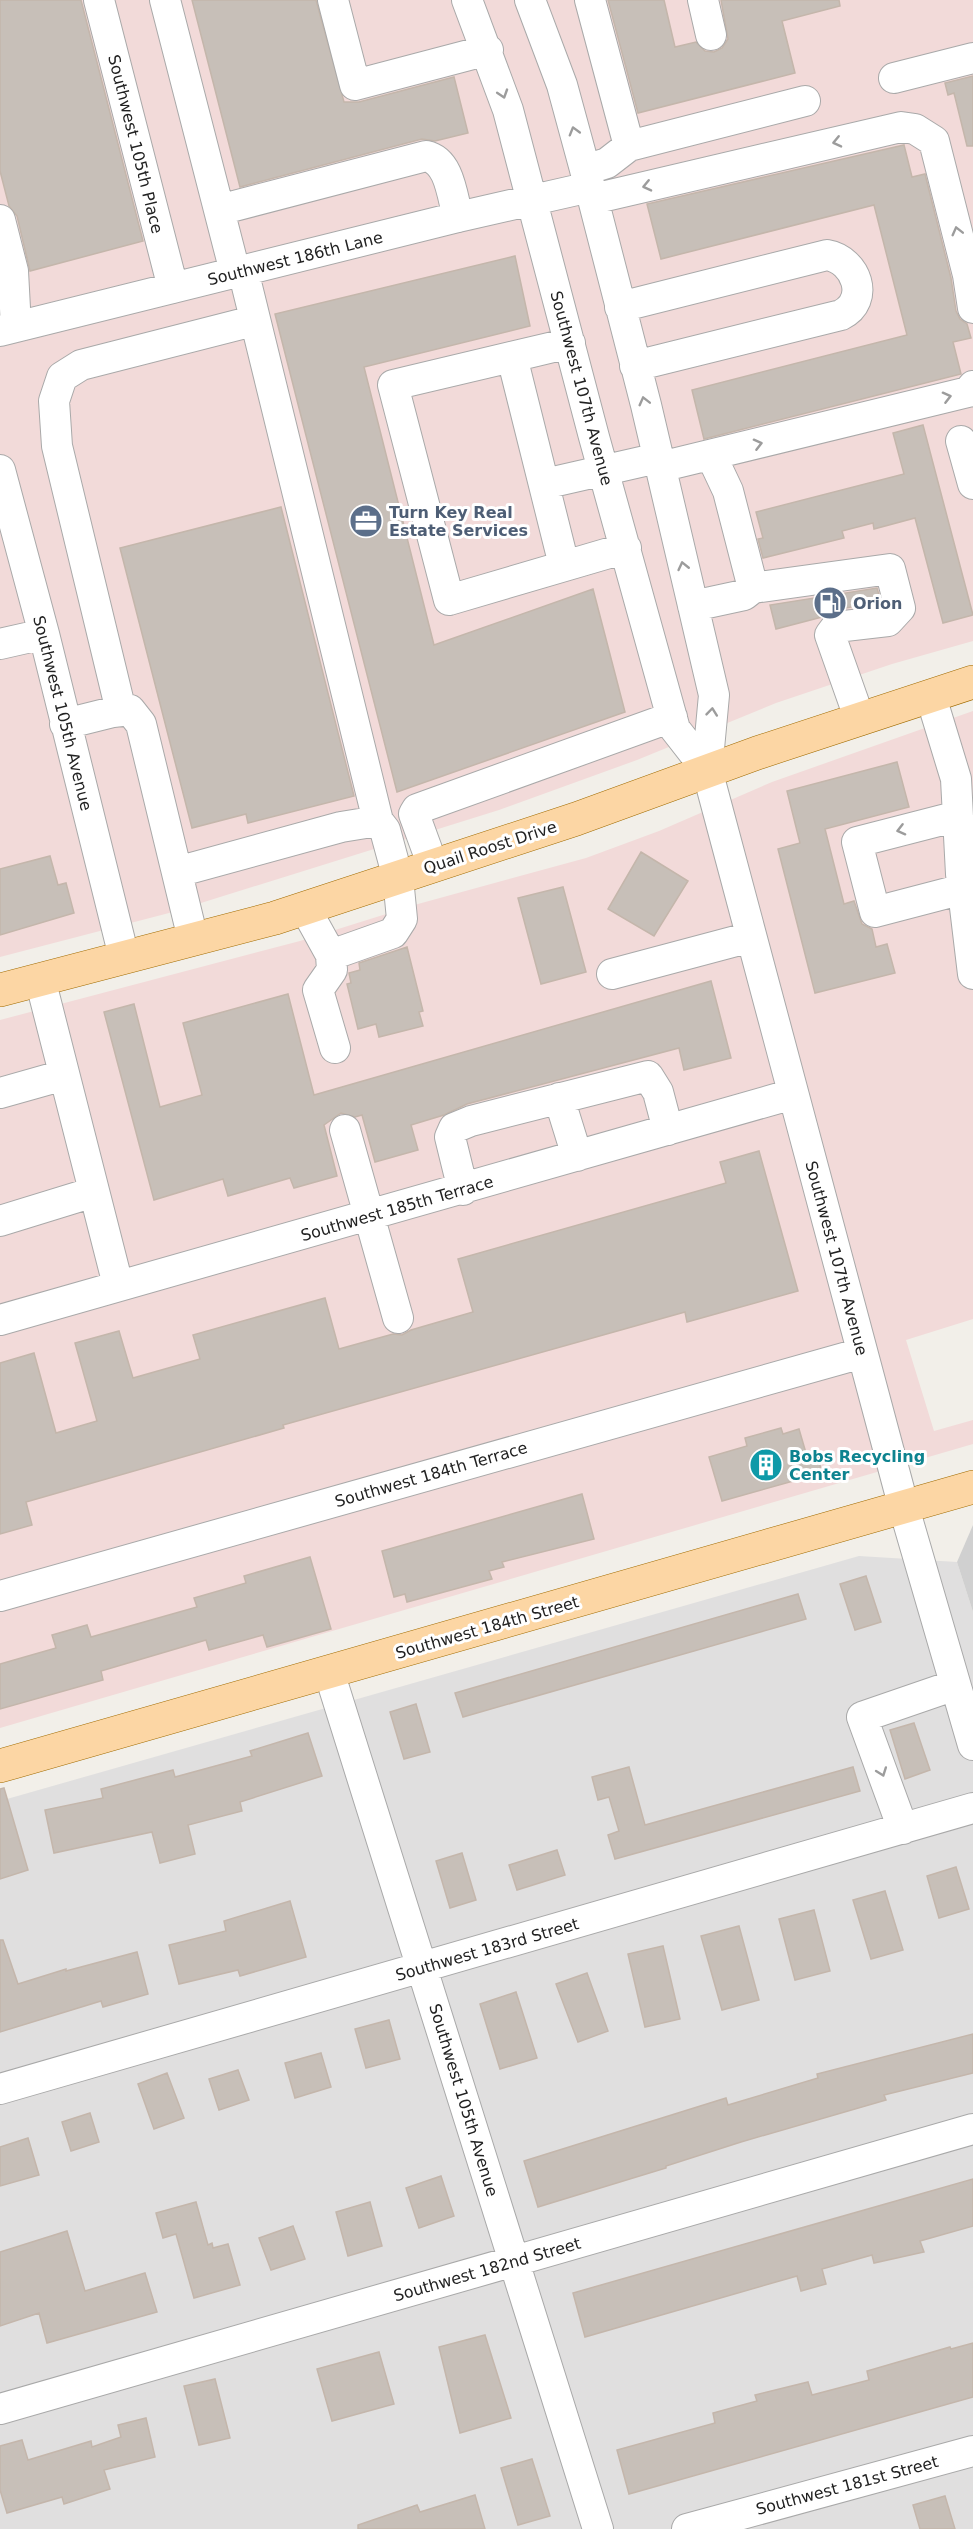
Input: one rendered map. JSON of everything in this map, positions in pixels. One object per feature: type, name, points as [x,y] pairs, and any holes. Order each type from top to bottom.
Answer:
[{"type":"main road","name":"Quail Roost Drive","points":[[0,990],[305,908],[576,819],[707,770],[973,682]]},
{"type":"main road","name":"Southwest 184th Street","points":[[0,1766],[973,1487]]},
{"type":"street","name":"Southwest 105th Place","points":[[99,0],[173,288]]},
{"type":"street","points":[[165,0],[219,210],[254,321],[378,821],[385,830],[398,878],[402,919],[393,933],[331,955]]},
{"type":"street","points":[[333,0],[355,85],[488,50]]},
{"type":"street","name":"Southwest 107th Avenue","points":[[467,0],[488,50],[508,110],[603,471],[675,729],[707,770]]},
{"type":"street","name":"Southwest 107th Avenue","points":[[530,0],[562,85],[589,185],[659,463],[714,695],[707,770],[903,1508],[973,1745]]},
{"type":"street","points":[[590,0],[629,146]]},
{"type":"street","points":[[703,0],[711,35]]},
{"type":"street","points":[[894,78],[973,58]]},
{"type":"street","points":[[589,185],[607,163],[629,146],[805,101]]},
{"type":"street","points":[[589,185],[901,127],[915,129],[934,141],[968,275],[973,308]]},
{"type":"street","points":[[219,210],[426,156],[435,158],[443,166],[458,217]]},
{"type":"street","name":"Southwest 186th Lane","points":[[8,329],[589,185]]},
{"type":"street","points":[[0,219],[13,271],[8,329]]},
{"type":"street","points":[[620,307],[827,255],[843,260],[849,267],[855,283],[858,297],[856,303],[841,315],[635,366]]},
{"type":"street","points":[[121,711],[57,446],[54,401],[62,377],[81,365],[254,321]]},
{"type":"street","points":[[570,344],[393,385],[449,600],[626,548]]},
{"type":"street","points":[[512,357],[564,565]]},
{"type":"street","points":[[544,484],[603,471],[711,455],[968,392],[973,386]]},
{"type":"street","points":[[962,441],[973,484]]},
{"type":"street","points":[[711,455],[728,491],[753,588]]},
{"type":"street","name":"Southwest 105th Avenue","points":[[0,470],[44,634],[124,957]]},
{"type":"street","points":[[693,606],[744,595],[753,588],[890,569],[900,608],[888,621],[836,627],[830,635],[860,720]]},
{"type":"street","points":[[0,644],[44,634]]},
{"type":"street","points":[[930,696],[956,779],[963,889],[973,974]]},
{"type":"street","points":[[66,724],[130,710],[141,724],[193,939]]},
{"type":"street","points":[[433,866],[414,814],[417,809],[672,717]]},
{"type":"street","points":[[958,816],[857,842],[875,912],[963,889]]},
{"type":"street","points":[[177,872],[341,828],[378,821]]},
{"type":"street","points":[[305,908],[331,955],[332,970],[318,990],[335,1048]]},
{"type":"street","points":[[612,974],[751,938]]},
{"type":"street","points":[[39,979],[118,1285]]},
{"type":"street","points":[[0,1093],[64,1076]]},
{"type":"street","points":[[463,1190],[450,1137],[454,1128],[471,1121],[648,1076],[658,1092],[668,1130]]},
{"type":"street","name":"Southwest 185th Terrace","points":[[0,1320],[463,1190],[793,1094]]},
{"type":"street","points":[[559,1098],[577,1156]]},
{"type":"street","points":[[345,1130],[398,1318]]},
{"type":"street","points":[[0,1221],[94,1192]]},
{"type":"street","name":"Southwest 184th Terrace","points":[[0,1596],[861,1353]]},
{"type":"street","name":"Southwest 105th Avenue","points":[[329,1672],[598,2529]]},
{"type":"street","points":[[903,1829],[862,1717],[956,1685]]},
{"type":"street","name":"Southwest 183rd Street","points":[[0,2089],[973,1808]]},
{"type":"street","name":"Southwest 182nd Street","points":[[0,2409],[973,2129]]},
{"type":"street","name":"Southwest 181st Street","points":[[687,2529],[973,2451]]},
{"type":"shaded area","points":[[0,0],[973,0],[973,641],[892,664],[776,703],[637,760],[499,810],[169,913],[0,957]]},
{"type":"shaded area","points":[[973,711],[973,1319],[906,1340],[934,1431],[973,1420],[973,1444],[0,1728],[0,1020],[300,941],[418,904],[586,858],[659,831],[772,782]]},
{"type":"shaded area","points":[[973,1525],[973,1612],[957,1562]]},
{"type":"shaded area","points":[[859,1556],[957,1562],[973,1612],[973,2529],[0,2529],[0,1801]]},
{"type":"building","points":[[0,0],[81,0],[143,241],[30,271],[17,216],[9,206],[0,171]]},
{"type":"building","points":[[192,0],[316,0],[344,102],[359,102],[454,77],[468,133],[435,141],[422,139],[240,187]]},
{"type":"building","points":[[608,0],[664,0],[675,47],[696,42],[705,51],[714,52],[722,48],[728,39],[721,0],[839,0],[840,6],[782,21],[795,73],[638,113]]},
{"type":"building","points":[[973,76],[973,146],[967,146],[954,93],[948,95],[945,83]]},
{"type":"building","points":[[904,145],[912,177],[925,174],[951,278],[956,311],[960,319],[967,324],[971,338],[953,342],[961,374],[704,439],[692,390],[907,335],[874,205],[661,259],[647,204]]},
{"type":"building","points":[[515,256],[530,326],[364,367],[434,645],[593,589],[625,712],[397,792],[275,314]]},
{"type":"building","points":[[923,425],[973,615],[943,623],[915,518],[874,529],[873,523],[842,531],[844,538],[763,558],[758,539],[763,538],[756,512],[904,474],[893,433]]},
{"type":"building","points":[[281,507],[354,796],[248,823],[246,814],[192,828],[120,548]]},
{"type":"building","name":"Orion","points":[[877,588],[881,602],[834,610],[822,617],[776,629],[770,605]]},
{"type":"building","points":[[897,762],[909,807],[825,829],[844,904],[854,901],[862,924],[872,929],[876,947],[887,944],[895,973],[815,993],[778,849],[800,843],[787,791]]},
{"type":"building","points":[[641,852],[688,881],[654,936],[608,909]]},
{"type":"building","points":[[50,856],[58,885],[66,883],[74,913],[0,935],[0,869]]},
{"type":"building","points":[[563,887],[586,972],[541,984],[518,898]]},
{"type":"building","points":[[407,947],[423,1011],[419,1012],[423,1026],[379,1037],[376,1024],[358,1029],[347,984],[351,983],[349,973],[360,970],[359,963]]},
{"type":"building","points":[[711,981],[731,1058],[684,1070],[679,1048],[467,1104],[444,1115],[411,1125],[418,1150],[375,1162],[362,1115],[355,1117],[341,1113],[324,1125],[337,1176],[294,1188],[290,1178],[228,1196],[223,1179],[154,1200],[104,1012],[134,1004],[160,1107],[202,1095],[183,1023],[288,994],[314,1095]]},
{"type":"building","points":[[759,1151],[798,1291],[687,1322],[685,1312],[283,1425],[284,1428],[26,1502],[32,1525],[0,1534],[0,1363],[34,1353],[56,1433],[97,1421],[75,1343],[119,1331],[133,1378],[200,1359],[193,1335],[325,1298],[339,1349],[393,1334],[402,1335],[411,1330],[473,1312],[458,1259],[726,1183],[720,1162]]},
{"type":"building","name":"Bobs Recycling Center","points":[[781,1428],[783,1434],[799,1429],[806,1453],[816,1450],[822,1473],[722,1501],[709,1457],[747,1446],[745,1438]]},
{"type":"building","points":[[582,1494],[594,1539],[502,1562],[504,1567],[489,1571],[492,1579],[407,1602],[405,1594],[394,1597],[382,1551]]},
{"type":"building","points":[[310,1557],[331,1629],[267,1647],[263,1635],[209,1650],[206,1640],[101,1671],[103,1680],[0,1709],[0,1664],[56,1648],[52,1635],[87,1625],[91,1637],[197,1607],[194,1598],[246,1583],[244,1576]]},
{"type":"building","points":[[866,1576],[881,1622],[855,1630],[840,1584]]},
{"type":"building","points":[[798,1594],[806,1619],[463,1717],[455,1693]]},
{"type":"building","points":[[416,1704],[430,1752],[404,1759],[390,1712]]},
{"type":"building","points":[[914,1723],[930,1770],[905,1779],[890,1730]]},
{"type":"building","points":[[308,1733],[322,1776],[240,1802],[242,1811],[188,1825],[195,1854],[160,1863],[152,1832],[54,1853],[45,1810],[103,1798],[101,1789],[173,1770],[175,1777],[252,1756],[250,1751]]},
{"type":"building","points":[[629,1767],[645,1825],[853,1767],[860,1791],[615,1859],[608,1835],[619,1831],[609,1797],[598,1800],[592,1777]]},
{"type":"building","points":[[4,1788],[28,1870],[0,1879],[0,1789]]},
{"type":"building","points":[[557,1850],[565,1875],[517,1890],[509,1865]]},
{"type":"building","points":[[462,1853],[476,1900],[450,1908],[436,1861]]},
{"type":"building","points":[[956,1867],[969,1909],[939,1918],[927,1876]]},
{"type":"building","points":[[885,1891],[903,1950],[871,1959],[853,1900]]},
{"type":"building","points":[[290,1901],[306,1957],[240,1976],[238,1970],[179,1984],[169,1945],[226,1931],[224,1921]]},
{"type":"building","points":[[814,1910],[830,1971],[795,1980],[779,1919]]},
{"type":"building","points":[[739,1926],[759,2000],[722,2010],[701,1936]]},
{"type":"building","points":[[0,1940],[3,1940],[18,1984],[66,1969],[66,1971],[137,1952],[148,1994],[103,2007],[101,2001],[0,2032]]},
{"type":"building","points":[[663,1946],[680,2019],[645,2027],[628,1954]]},
{"type":"building","points":[[587,1973],[608,2031],[578,2042],[556,1984]]},
{"type":"building","points":[[516,1992],[537,2058],[500,2069],[480,2004]]},
{"type":"building","points":[[389,2020],[400,2059],[366,2068],[355,2029]]},
{"type":"building","points":[[973,2034],[973,2073],[884,2095],[886,2100],[741,2142],[666,2166],[666,2168],[538,2207],[524,2161],[726,2098],[728,2105],[818,2078],[817,2074]]},
{"type":"building","points":[[321,2053],[331,2087],[295,2098],[285,2063]]},
{"type":"building","points":[[238,2070],[249,2100],[219,2110],[209,2079]]},
{"type":"building","points":[[167,2073],[184,2118],[154,2129],[138,2084]]},
{"type":"building","points":[[90,2113],[99,2142],[71,2151],[62,2122]]},
{"type":"building","points":[[28,2138],[39,2175],[0,2186],[0,2147]]},
{"type":"building","points":[[441,2176],[454,2216],[419,2228],[406,2188]]},
{"type":"building","points":[[973,2179],[973,2226],[920,2241],[924,2252],[874,2263],[872,2255],[822,2269],[826,2284],[801,2291],[797,2276],[585,2337],[573,2293]]},
{"type":"building","points":[[196,2202],[208,2245],[212,2243],[213,2248],[228,2244],[240,2285],[194,2298],[176,2234],[163,2238],[156,2213]]},
{"type":"building","points":[[370,2202],[382,2246],[348,2256],[336,2212]]},
{"type":"building","points":[[293,2226],[305,2259],[271,2270],[259,2238]]},
{"type":"building","points":[[67,2231],[85,2291],[145,2273],[157,2312],[47,2343],[39,2313],[0,2326],[0,2252]]},
{"type":"building","points":[[485,2335],[511,2418],[460,2433],[439,2347]]},
{"type":"building","points":[[973,2343],[973,2397],[629,2494],[617,2450],[715,2423],[713,2413],[757,2401],[755,2395],[808,2382],[812,2395],[869,2380],[867,2371],[950,2347],[951,2349]]},
{"type":"building","points":[[379,2352],[394,2404],[332,2421],[317,2369]]},
{"type":"building","points":[[215,2379],[230,2438],[199,2445],[184,2386]]},
{"type":"building","points":[[146,2418],[155,2457],[104,2470],[110,2489],[64,2504],[62,2497],[7,2513],[0,2490],[0,2446],[22,2440],[28,2460],[91,2441],[92,2447],[121,2437],[118,2425]]},
{"type":"building","points":[[532,2459],[550,2516],[518,2525],[501,2468]]},
{"type":"building","points":[[475,2495],[485,2529],[358,2529],[358,2525],[417,2505],[420,2512]]},
{"type":"building","points":[[945,2496],[955,2529],[920,2529],[913,2505]]},
{"type":"place","name":"Turn Key Real Estate Services","points":[[366,521]]},
{"type":"place","name":"Orion","points":[[830,603]]},
{"type":"place","name":"Bobs Recycling Center","points":[[766,1465]]}]
